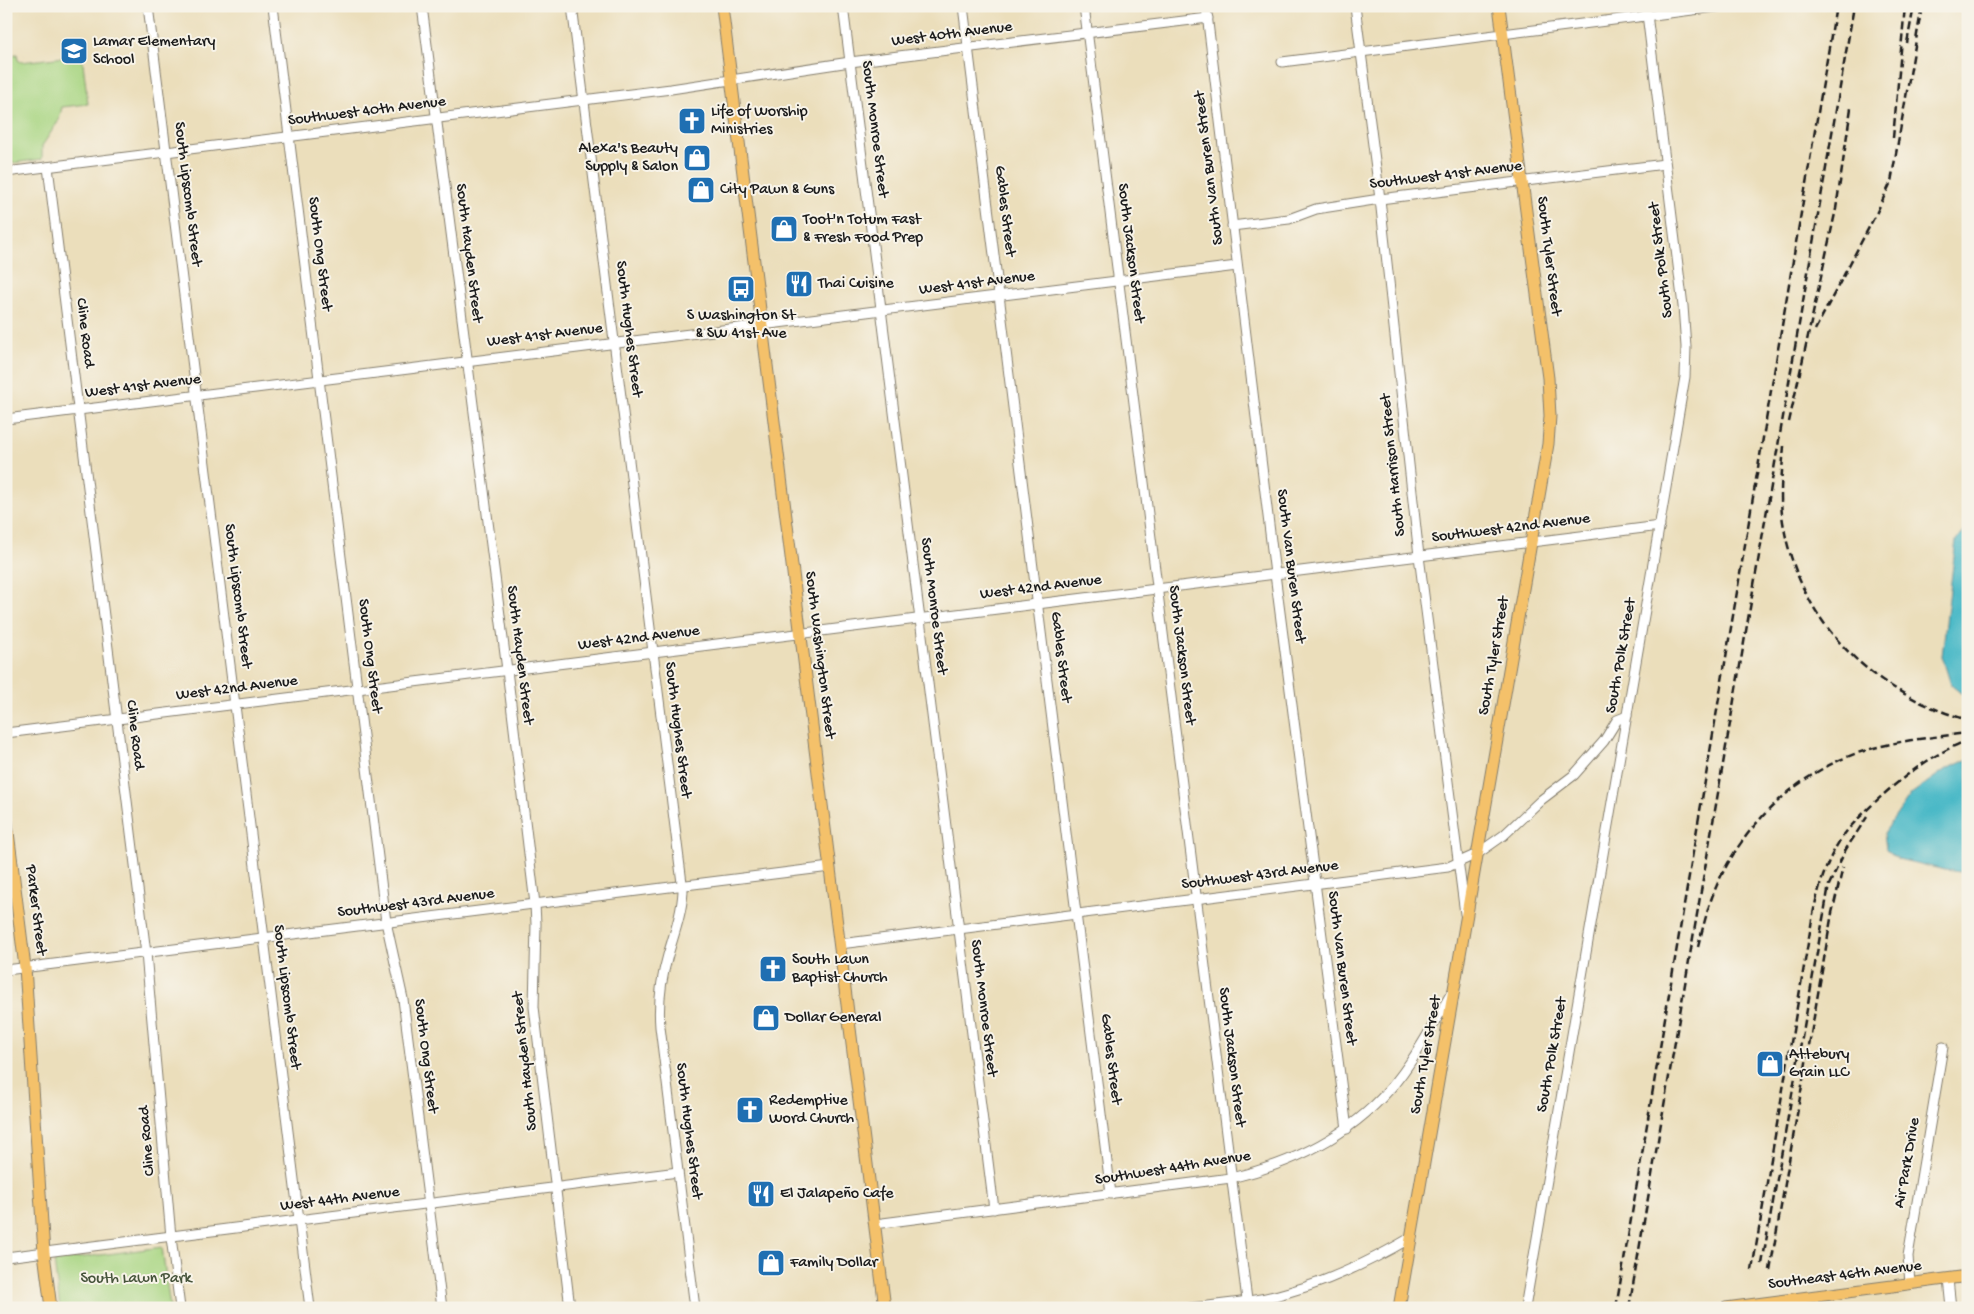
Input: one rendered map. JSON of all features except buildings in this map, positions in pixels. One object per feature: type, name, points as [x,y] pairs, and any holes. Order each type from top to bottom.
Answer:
[{"type":"main road","name":"South Washington Street","points":[[722,6],[885,1308]]},
{"type":"main road","name":"South Tyler Street","points":[[1400,1308],[1548,444],[1550,416],[1548,378],[1499,6]]},
{"type":"main road","name":"Parker Street","points":[[6,816],[26,967],[44,1253],[51,1308]]},
{"type":"main road","name":"Southeast 46th Avenue","points":[[1726,1308],[1968,1276]]},
{"type":"street","name":"South Lipscomb Street","points":[[148,6],[310,1308]]},
{"type":"street","name":"South Ong Street","points":[[273,6],[386,922],[403,998],[442,1308]]},
{"type":"street","name":"South Hayden Street","points":[[422,6],[507,670],[534,904],[536,924],[534,1007],[570,1308]]},
{"type":"street","name":"South Hughes Street","points":[[572,6],[682,886],[681,908],[662,978],[659,1006],[660,1028],[695,1308]]},
{"type":"street","name":"South Monroe Street","points":[[843,6],[994,1209]]},
{"type":"street","name":"Gables Street","points":[[964,6],[1112,1194]]},
{"type":"street","name":"South Jackson Street","points":[[1084,6],[1247,1304]]},
{"type":"street","name":"South Van Buren Street","points":[[1206,6],[1237,266],[1347,1129]]},
{"type":"street","name":"South Harrison Street","points":[[1355,6],[1380,199],[1419,556],[1466,921]]},
{"type":"street","name":"South Polk Street","points":[[1525,1308],[1685,376],[1686,347],[1683,306],[1646,6]]},
{"type":"street","points":[[1282,62],[1724,6]]},
{"type":"street","name":"West 40th Avenue","points":[[731,80],[850,62],[1208,18]]},
{"type":"street","name":"Southwest 40th Avenue","points":[[6,172],[436,119],[731,80]]},
{"type":"street","name":"Southwest 41st Avenue","points":[[1232,226],[1289,218],[1316,209],[1380,199],[1666,164]]},
{"type":"street","name":"Cline Road","points":[[48,167],[146,953],[171,1237],[180,1308]]},
{"type":"street","name":"West 41st Avenue","points":[[6,419],[1237,266]]},
{"type":"street","name":"Southwest 42nd Avenue","points":[[1276,574],[1660,526]]},
{"type":"street","name":"West 42nd Avenue","points":[[6,733],[1276,574]]},
{"type":"street","name":"Southwest 43rd Avenue","points":[[840,944],[1448,868],[1477,854],[1504,835],[1541,800],[1574,774],[1604,741],[1617,720],[1627,716]]},
{"type":"street","name":"Southwest 43rd Avenue","points":[[6,970],[830,867]]},
{"type":"street","name":"Southwest 44th Avenue","points":[[875,1224],[1231,1178],[1259,1171],[1293,1159],[1347,1129],[1375,1105],[1404,1071],[1455,987]]},
{"type":"street","name":"Air Park Drive","points":[[1910,1284],[1908,1256],[1943,1047]]},
{"type":"street","name":"West 44th Avenue","points":[[6,1257],[678,1172]]},
{"type":"street","points":[[1190,1308],[1247,1304],[1288,1293],[1330,1279],[1376,1258],[1412,1237]]},
{"type":"street","points":[[1948,1279],[1951,1308]]},
{"type":"green space","points":[[17,54],[18,60],[21,62],[82,55],[88,104],[62,107],[59,120],[42,146],[42,159],[6,164],[6,56]]},
{"type":"green space","name":"South Lawn Park","points":[[162,1247],[170,1308],[60,1308],[54,1261]]},
{"type":"water","points":[[1968,527],[1968,699],[1951,685],[1942,656],[1956,540]]},
{"type":"water","points":[[1968,759],[1968,873],[1945,870],[1898,859],[1886,849],[1884,833],[1911,794],[1943,771]]},
{"type":"railway","points":[[1616,1308],[1836,6]]},
{"type":"railway","points":[[1629,1308],[1854,6]]},
{"type":"railway","points":[[1893,138],[1905,6]]},
{"type":"railway","points":[[1907,43],[1914,6]]},
{"type":"railway","points":[[1815,330],[1891,182],[1922,6]]},
{"type":"railway","points":[[1789,422],[1836,209],[1851,108]]},
{"type":"railway","points":[[1784,446],[1781,494],[1783,522],[1792,558],[1805,592],[1823,622],[1845,649],[1871,672],[1901,692],[1933,708],[1968,720]]},
{"type":"railway","points":[[1698,947],[1711,900],[1722,875],[1736,851],[1752,828],[1793,788],[1816,772],[1841,759],[1867,750],[1904,741],[1968,733]]},
{"type":"railway","points":[[1752,1270],[1813,914],[1825,871],[1834,850],[1846,832],[1873,804],[1917,768],[1968,740]]},
{"type":"railway","points":[[1762,1264],[1829,885],[1846,849],[1867,817]]},
{"type":"railway","points":[[1770,1270],[1832,913],[1843,867]]},
{"type":"place","name":"Lamar Elementary School","points":[[74,51]]},
{"type":"place","name":"Life of Worship Ministries","points":[[692,121]]},
{"type":"place","name":"Alexa's Beauty Supply & Salon","points":[[697,158]]},
{"type":"place","name":"City Pawn & Guns","points":[[701,190]]},
{"type":"place","name":"Toot'n Totum Fast & Fresh Food Prep","points":[[784,229]]},
{"type":"place","name":"Thai Cuisine","points":[[799,284]]},
{"type":"place","name":"S Washington St & SW 41st Ave","points":[[741,289]]},
{"type":"place","name":"South Lawn Baptist Church","points":[[773,969]]},
{"type":"place","name":"Dollar General","points":[[766,1018]]},
{"type":"place","name":"Attebury Grain LLC","points":[[1770,1064]]},
{"type":"place","name":"Redemptive Word Church","points":[[750,1110]]},
{"type":"place","name":"El Jalapeño Cafe","points":[[761,1194]]},
{"type":"place","name":"Family Dollar","points":[[771,1263]]}]
